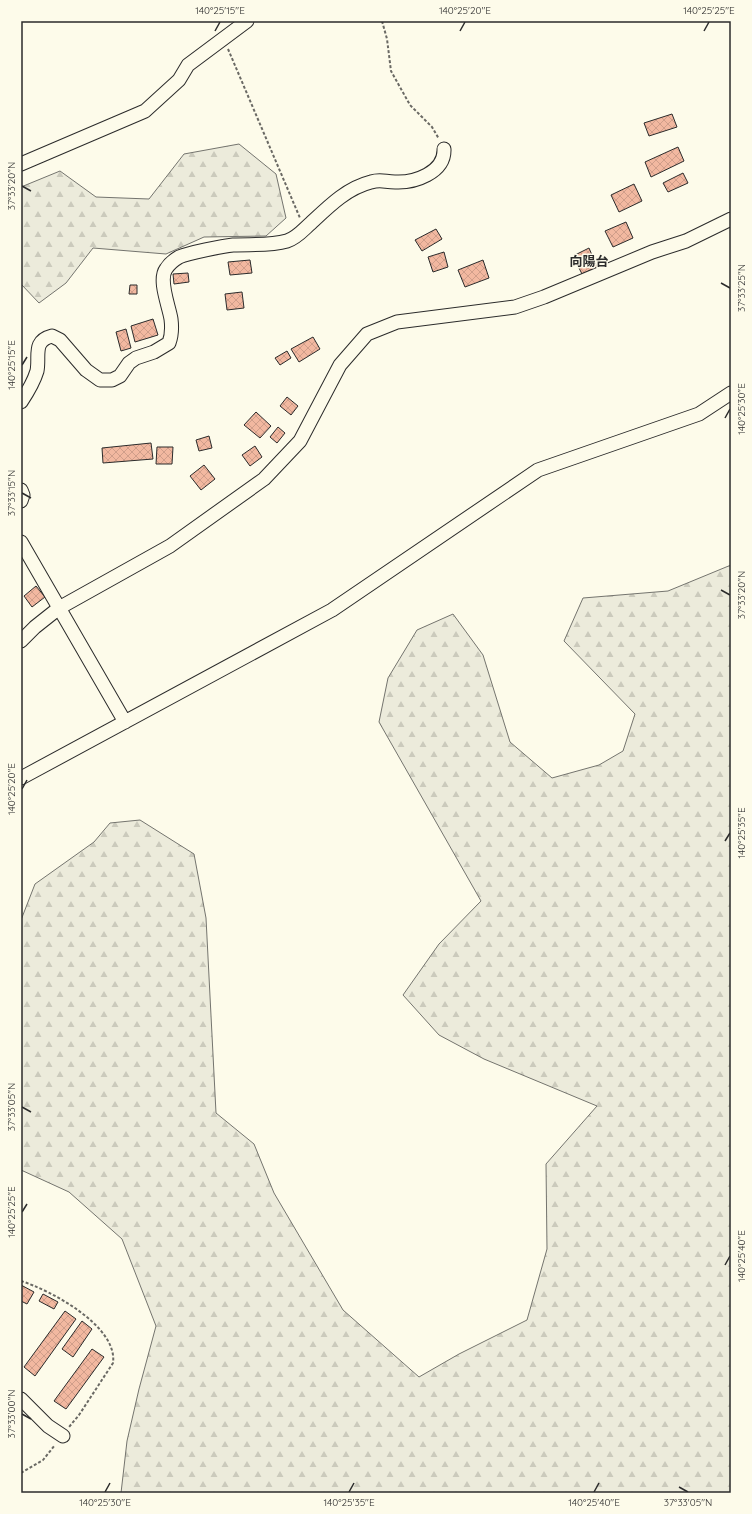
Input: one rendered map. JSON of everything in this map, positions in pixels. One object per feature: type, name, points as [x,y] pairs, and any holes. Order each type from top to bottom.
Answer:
[{"type":"street","points":[[21,164],[145,111],[179,80],[188,65],[247,21]]},
{"type":"street","points":[[24,399],[37,370],[38,352],[44,338],[52,336],[60,340],[86,370],[100,380],[112,380],[120,376],[129,363],[136,358],[154,352],[170,343],[171,320],[163,278],[164,270],[171,262],[180,256],[232,246],[288,241],[305,229],[340,196],[353,188],[382,180],[394,182],[426,176],[439,165],[444,155],[444,149]]},
{"type":"street","points":[[21,641],[59,608],[170,546],[264,479],[300,441],[340,365],[367,334],[397,322],[515,307],[544,297],[652,252],[686,241],[731,219]]},
{"type":"street","points":[[21,778],[332,610],[538,470],[699,414],[731,393]]},
{"type":"street","points":[[21,490],[23,495],[21,501]]},
{"type":"street","points":[[21,542],[125,722]]},
{"type":"street","points":[[21,1399],[48,1426],[62,1436]]},
{"type":"path","points":[[382,21],[387,39],[391,70],[410,105],[432,127],[444,149]]},
{"type":"path","points":[[223,39],[305,229]]},
{"type":"path","points":[[21,1281],[35,1285],[64,1300],[96,1326],[110,1344],[114,1357],[113,1363],[83,1409],[43,1460],[21,1473]]},
{"type":"green space","points":[[239,144],[276,174],[286,218],[266,236],[204,237],[166,254],[93,248],[66,283],[39,303],[21,284],[21,187],[60,171],[96,197],[149,199],[184,154]]},
{"type":"green space","points":[[731,565],[731,1493],[121,1493],[127,1441],[156,1326],[122,1239],[69,1192],[21,1170],[21,920],[35,884],[94,842],[110,823],[140,820],[194,854],[206,918],[216,1113],[254,1144],[274,1193],[343,1310],[419,1377],[459,1354],[527,1320],[547,1249],[546,1164],[597,1106],[484,1059],[439,1035],[403,995],[439,944],[481,901],[379,722],[388,678],[417,630],[453,614],[483,655],[510,742],[552,778],[599,765],[623,751],[635,714],[564,641],[583,598],[668,591]]},
{"type":"building","points":[[672,114],[677,127],[649,136],[644,123]]},
{"type":"building","points":[[678,147],[684,161],[651,177],[645,162]]},
{"type":"building","points":[[683,173],[688,183],[668,192],[663,183]]},
{"type":"building","points":[[634,184],[642,201],[619,212],[611,195]]},
{"type":"building","points":[[626,222],[633,238],[613,247],[605,231]]},
{"type":"building","points":[[436,229],[442,239],[422,251],[415,240]]},
{"type":"building","points":[[589,248],[597,267],[582,274],[573,256]]},
{"type":"building","points":[[444,252],[448,267],[433,272],[428,257]]},
{"type":"building","points":[[250,260],[252,273],[230,275],[228,262]]},
{"type":"building","points":[[483,260],[489,278],[465,287],[458,270]]},
{"type":"building","points":[[188,273],[189,282],[174,284],[173,274]]},
{"type":"building","points":[[130,285],[137,285],[137,294],[129,294]]},
{"type":"building","points":[[242,292],[244,308],[227,310],[225,294]]},
{"type":"building","points":[[153,319],[158,335],[135,342],[131,326]]},
{"type":"building","points":[[126,329],[131,348],[121,351],[116,332]]},
{"type":"building","points":[[313,337],[320,349],[299,362],[291,349]]},
{"type":"building","points":[[287,351],[291,358],[280,365],[275,358]]},
{"type":"building","points":[[287,397],[298,406],[291,415],[280,406]]},
{"type":"building","points":[[256,412],[271,426],[260,438],[244,425]]},
{"type":"building","points":[[278,427],[285,433],[277,443],[270,437]]},
{"type":"building","points":[[209,436],[212,448],[199,451],[196,440]]},
{"type":"building","points":[[151,443],[153,459],[103,463],[102,448]]},
{"type":"building","points":[[255,446],[262,457],[250,466],[242,455]]},
{"type":"building","points":[[157,447],[173,447],[172,464],[156,464]]},
{"type":"building","points":[[204,465],[215,479],[201,490],[190,476]]},
{"type":"building","points":[[36,586],[45,597],[32,607],[24,596]]},
{"type":"building","points":[[21,1285],[34,1292],[27,1304],[21,1301]]},
{"type":"building","points":[[43,1294],[58,1302],[54,1309],[39,1301]]},
{"type":"building","points":[[65,1311],[76,1319],[35,1376],[24,1367]]},
{"type":"building","points":[[82,1321],[92,1329],[73,1357],[62,1349]]},
{"type":"building","points":[[92,1349],[104,1357],[66,1409],[54,1401]]},
{"type":"district","name":"向陽台","points":[[589,261]]}]
